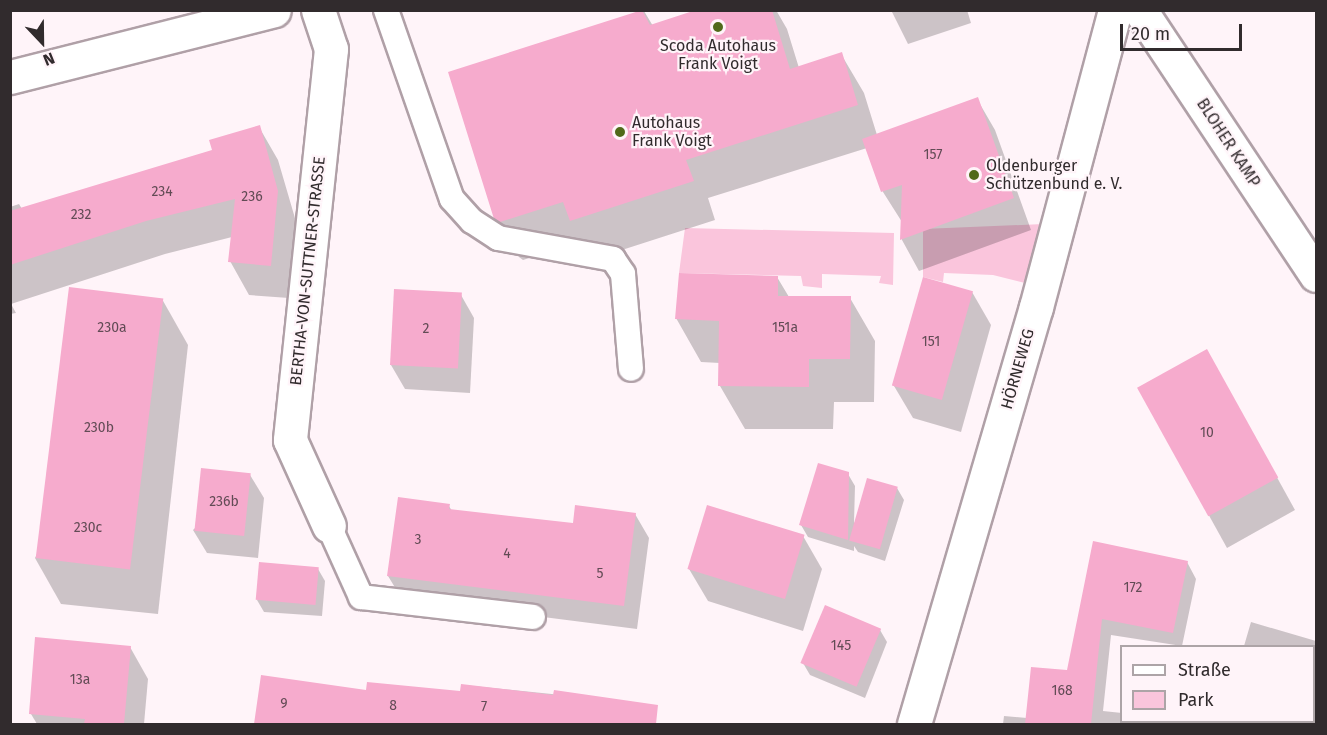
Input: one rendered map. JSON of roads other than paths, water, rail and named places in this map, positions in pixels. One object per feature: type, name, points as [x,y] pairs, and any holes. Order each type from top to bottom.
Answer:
[{"type":"street","points":[[10,77],[208,19],[274,10]]},
{"type":"street","name":"BERTHA-VON-SUTTNER-STRASSE","points":[[318,10],[331,49],[290,440],[328,526]]},
{"type":"street","name":"HÖRNEWEG","points":[[914,724],[1033,317],[1114,10]]},
{"type":"street","name":"BLOHER KAMP","points":[[1140,10],[1317,276]]},
{"type":"lane","points":[[386,10],[452,199],[472,221],[498,238],[612,259],[623,274],[631,369]]},
{"type":"lane","points":[[328,526],[361,597],[533,617]]},
{"type":"place","name":"Scoda Autohaus Frank Voigt","points":[[718,27]]},
{"type":"place","name":"Autohaus Frank Voigt","points":[[620,132]]},
{"type":"place","name":"Oldenburger Schützenbund e. V.","points":[[974,175]]}]
